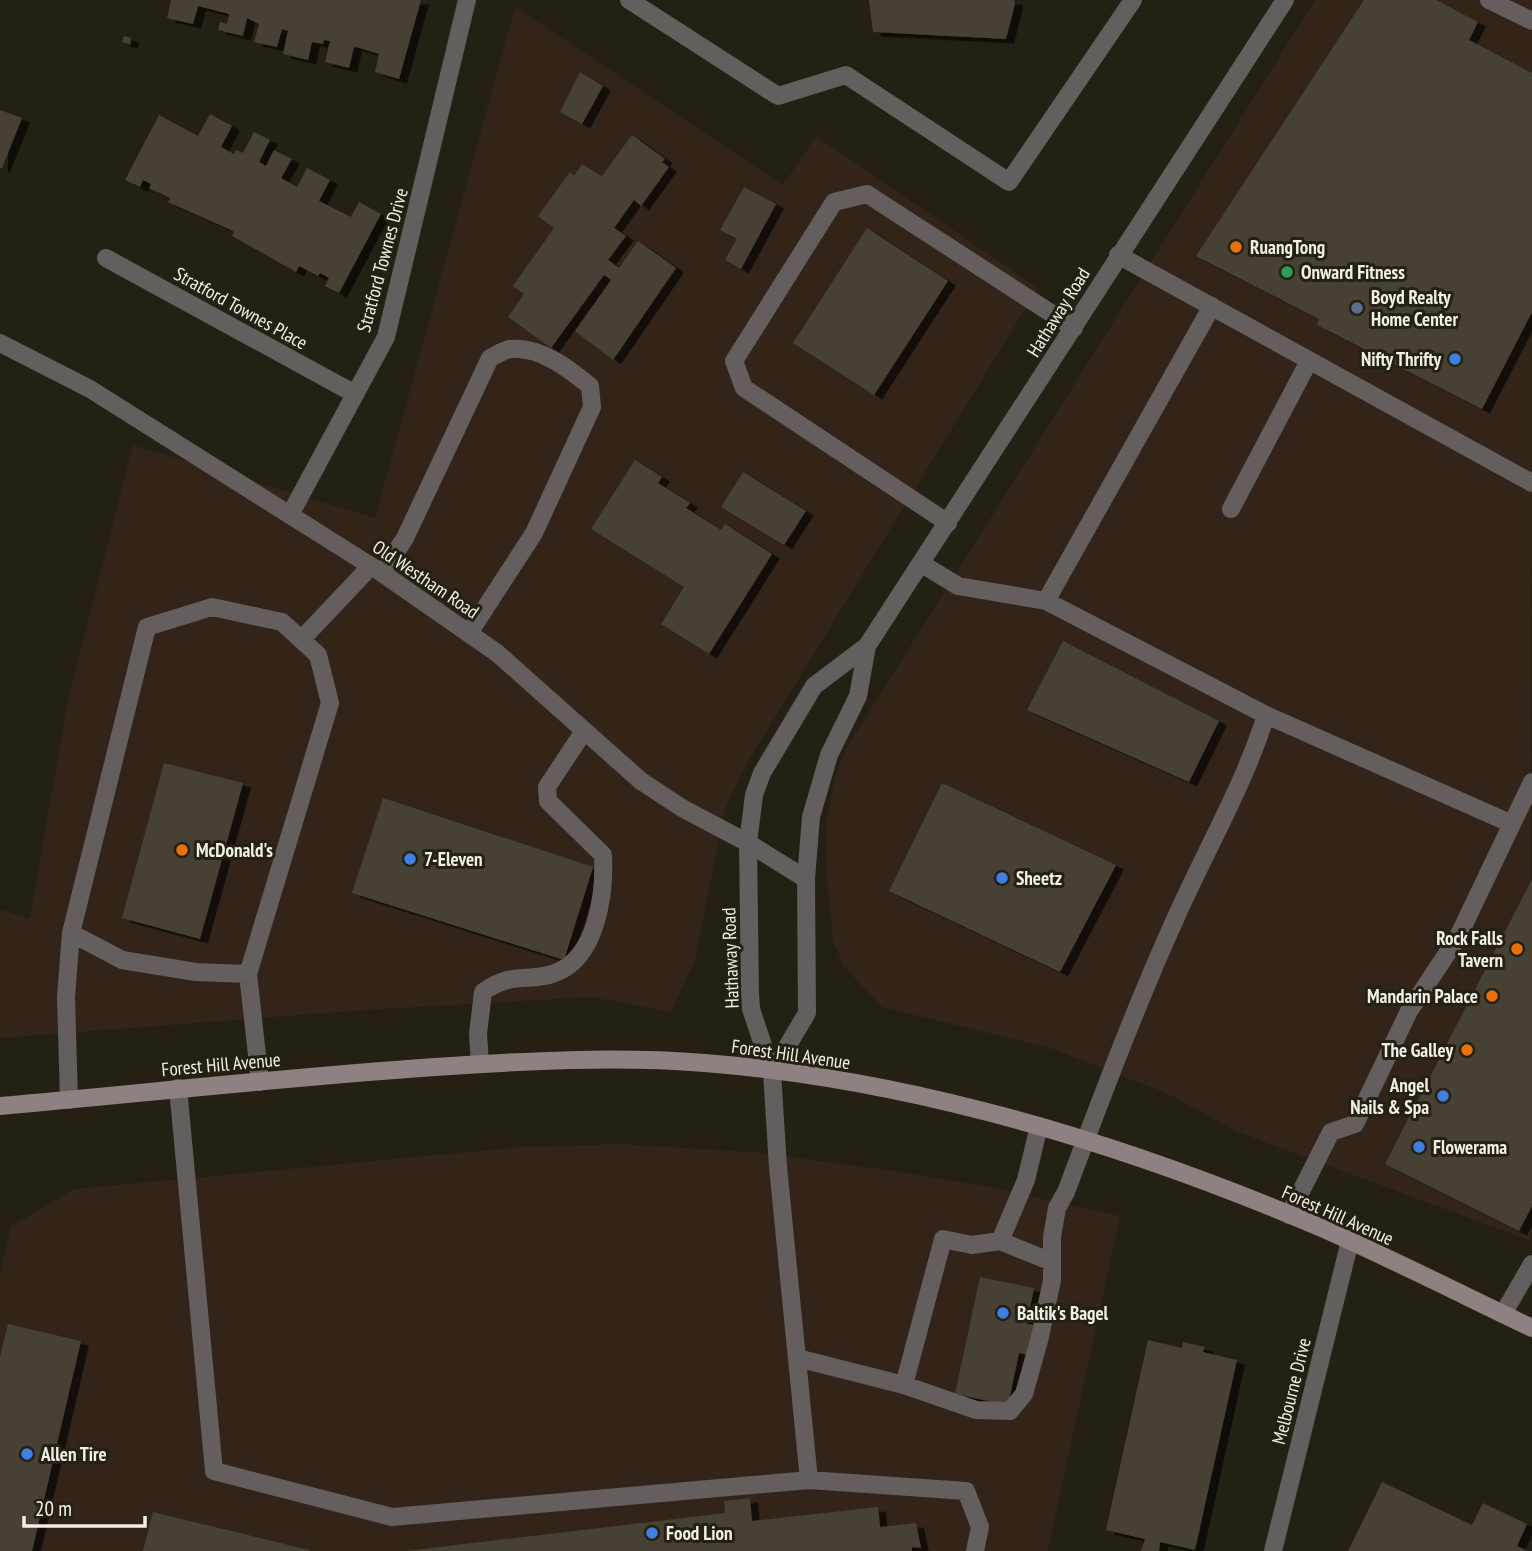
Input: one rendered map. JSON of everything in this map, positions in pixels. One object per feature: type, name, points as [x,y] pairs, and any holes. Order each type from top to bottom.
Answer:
[{"type":"main road","name":"Forest Hill Avenue","points":[[0,1106],[178,1088],[480,1064],[688,1062],[772,1072],[908,1094],[1038,1126],[1229,1190],[1350,1241],[1532,1328]]},
{"type":"street","name":"Stratford Townes Drive","points":[[291,513],[386,337],[467,0]]},
{"type":"street","points":[[629,0],[778,96],[846,75],[1009,182],[1133,0]]},
{"type":"street","name":"Hathaway Road","points":[[772,1072],[751,1009],[748,844],[754,795],[762,773],[814,686],[867,646],[1284,0]]},
{"type":"street","points":[[1489,0],[1532,21]]},
{"type":"street","points":[[948,523],[744,388],[734,361],[834,202],[867,194],[1074,328]]},
{"type":"street","points":[[1118,255],[1532,483]]},
{"type":"street","name":"Stratford Townes Place","points":[[106,258],[355,394]]},
{"type":"street","points":[[1046,601],[1212,306]]},
{"type":"street","name":"Old Westham Road","points":[[0,343],[90,389],[291,513],[497,653],[641,781],[806,880]]},
{"type":"street","points":[[301,640],[376,570],[405,538],[490,358],[510,349],[537,352],[571,370],[590,386],[592,407],[534,533],[469,633]]},
{"type":"street","points":[[1231,509],[1309,360]]},
{"type":"street","points":[[922,564],[958,586],[1046,601],[1266,715],[1512,824]]},
{"type":"street","points":[[69,1100],[66,997],[71,933],[147,627],[212,607],[282,622],[318,655],[330,703],[248,974],[260,1082]]},
{"type":"street","name":"Hathaway Road","points":[[772,1072],[807,1013],[806,880],[811,817],[829,755],[858,696],[867,646]]},
{"type":"street","points":[[797,1358],[904,1385],[976,1410],[1010,1411],[1024,1394],[1052,1280],[1057,1208],[1176,916],[1250,765],[1266,715]]},
{"type":"street","points":[[480,1064],[478,1034],[483,992],[495,984],[517,976],[555,974],[573,961],[589,942],[605,880],[603,855],[548,802],[547,788],[584,731]]},
{"type":"street","points":[[1289,1215],[1331,1132],[1355,1124],[1409,1011],[1458,937],[1532,782]]},
{"type":"street","points":[[71,933],[122,960],[196,972],[248,974]]},
{"type":"street","points":[[772,1072],[778,1167],[808,1480]]},
{"type":"street","points":[[178,1088],[214,1471],[391,1517],[808,1480],[966,1491],[980,1527],[975,1551]]},
{"type":"street","points":[[1000,1241],[1026,1180],[1038,1126]]},
{"type":"street","points":[[904,1385],[943,1239],[972,1245],[1000,1241],[1052,1262]]},
{"type":"street","name":"Melbourne Drive","points":[[1273,1551],[1350,1241]]},
{"type":"street","points":[[1503,1314],[1532,1264]]},
{"type":"shaded area","points":[[1315,0],[1532,0],[1531,1241],[1238,1132],[1166,1093],[1050,1048],[882,1007],[844,967],[833,941],[826,869],[827,817],[835,777],[846,749]]},
{"type":"shaded area","points":[[515,7],[783,185],[816,136],[1038,288],[747,763],[725,809],[695,960],[671,1012],[592,997],[367,1010],[0,1038],[0,909],[30,919],[68,699],[133,445],[375,518]]},
{"type":"shaded area","points":[[620,1144],[752,1152],[887,1170],[985,1186],[1120,1216],[1048,1551],[0,1551],[0,1274],[11,1226],[75,1189],[521,1147]]},
{"type":"building","points":[[171,0],[421,0],[399,79],[375,72],[379,54],[360,48],[354,47],[349,68],[325,62],[330,41],[324,40],[323,44],[312,42],[308,60],[283,54],[288,31],[282,29],[277,47],[254,42],[259,24],[247,18],[243,36],[218,30],[220,22],[227,24],[229,14],[198,6],[193,24],[167,18]]},
{"type":"building","points":[[869,0],[1014,0],[1015,4],[1006,39],[873,32]]},
{"type":"building","points":[[1364,0],[1436,0],[1478,22],[1469,40],[1532,73],[1532,312],[1482,409],[1317,325],[1319,319],[1196,256]]},
{"type":"building","points":[[124,36],[131,38],[130,44],[122,42]]},
{"type":"building","points":[[580,72],[603,86],[582,124],[560,112]]},
{"type":"building","points":[[0,110],[22,118],[2,168],[0,168]]},
{"type":"building","points":[[210,114],[232,126],[221,147],[234,154],[236,150],[243,153],[254,132],[270,140],[259,162],[266,166],[274,150],[292,159],[281,178],[297,187],[307,168],[330,180],[319,201],[351,217],[359,202],[381,214],[339,293],[325,286],[329,278],[320,273],[318,276],[299,266],[296,272],[232,236],[234,232],[231,230],[168,202],[170,198],[149,188],[151,184],[143,180],[140,187],[125,180],[159,115],[198,136]]},
{"type":"building","points":[[632,135],[665,159],[662,162],[669,167],[641,206],[634,200],[614,228],[626,236],[608,260],[619,268],[638,241],[676,268],[613,360],[575,331],[611,280],[604,275],[551,348],[508,317],[524,294],[513,286],[554,228],[538,216],[570,172],[574,176],[582,164],[602,176]]},
{"type":"building","points":[[744,187],[776,204],[741,269],[725,260],[737,239],[720,230]]},
{"type":"building","points":[[867,228],[948,281],[874,395],[793,343]]},
{"type":"building","points":[[635,460],[662,477],[658,483],[690,503],[686,508],[721,530],[725,524],[772,554],[709,654],[661,624],[684,587],[591,529]]},
{"type":"building","points":[[743,472],[806,511],[784,545],[721,507]]},
{"type":"building","points":[[1063,641],[1219,721],[1189,782],[1027,710]]},
{"type":"building","name":"McDonald's","points":[[164,763],[243,783],[200,939],[122,918]]},
{"type":"building","name":"Sheetz","points":[[942,783],[1116,865],[1060,972],[889,891]]},
{"type":"building","points":[[383,798],[593,867],[564,960],[352,893]]},
{"type":"building","points":[[1532,879],[1532,1206],[1519,1231],[1385,1164]]},
{"type":"building","points":[[980,1277],[1034,1288],[1027,1324],[1035,1325],[1028,1355],[1019,1353],[1008,1405],[955,1394]]},
{"type":"building","name":"Allen Tire","points":[[8,1324],[81,1341],[32,1551],[0,1551],[0,1357]]},
{"type":"building","points":[[1148,1340],[1182,1348],[1183,1342],[1205,1347],[1203,1352],[1237,1360],[1195,1550],[1160,1542],[1159,1551],[1141,1551],[1145,1539],[1106,1530]]},
{"type":"building","points":[[1382,1482],[1472,1525],[1483,1503],[1527,1524],[1517,1546],[1528,1551],[1348,1551]]},
{"type":"building","points":[[750,1498],[752,1521],[878,1507],[880,1527],[916,1523],[921,1548],[912,1547],[912,1551],[406,1551],[725,1513],[724,1501]]},
{"type":"building","points":[[153,1512],[309,1550],[309,1551],[143,1551]]},
{"type":"place","name":"RuangTong","points":[[1236,247]]},
{"type":"place","name":"Onward Fitness","points":[[1287,272]]},
{"type":"place","name":"Boyd Realty Home Center","points":[[1357,308]]},
{"type":"place","name":"Nifty Thrifty","points":[[1455,359]]},
{"type":"place","name":"McDonald's","points":[[182,850]]},
{"type":"place","name":"7-Eleven","points":[[410,859]]},
{"type":"place","name":"Sheetz","points":[[1002,878]]},
{"type":"place","name":"Rock Falls Tavern","points":[[1517,949]]},
{"type":"place","name":"Mandarin Palace","points":[[1492,996]]},
{"type":"place","name":"The Galley","points":[[1467,1050]]},
{"type":"place","name":"Angel Nails & Spa","points":[[1443,1096]]},
{"type":"place","name":"Flowerama","points":[[1419,1147]]},
{"type":"place","name":"Baltik's Bagel","points":[[1003,1313]]},
{"type":"place","name":"Allen Tire","points":[[27,1454]]},
{"type":"place","name":"Food Lion","points":[[652,1533]]}]
